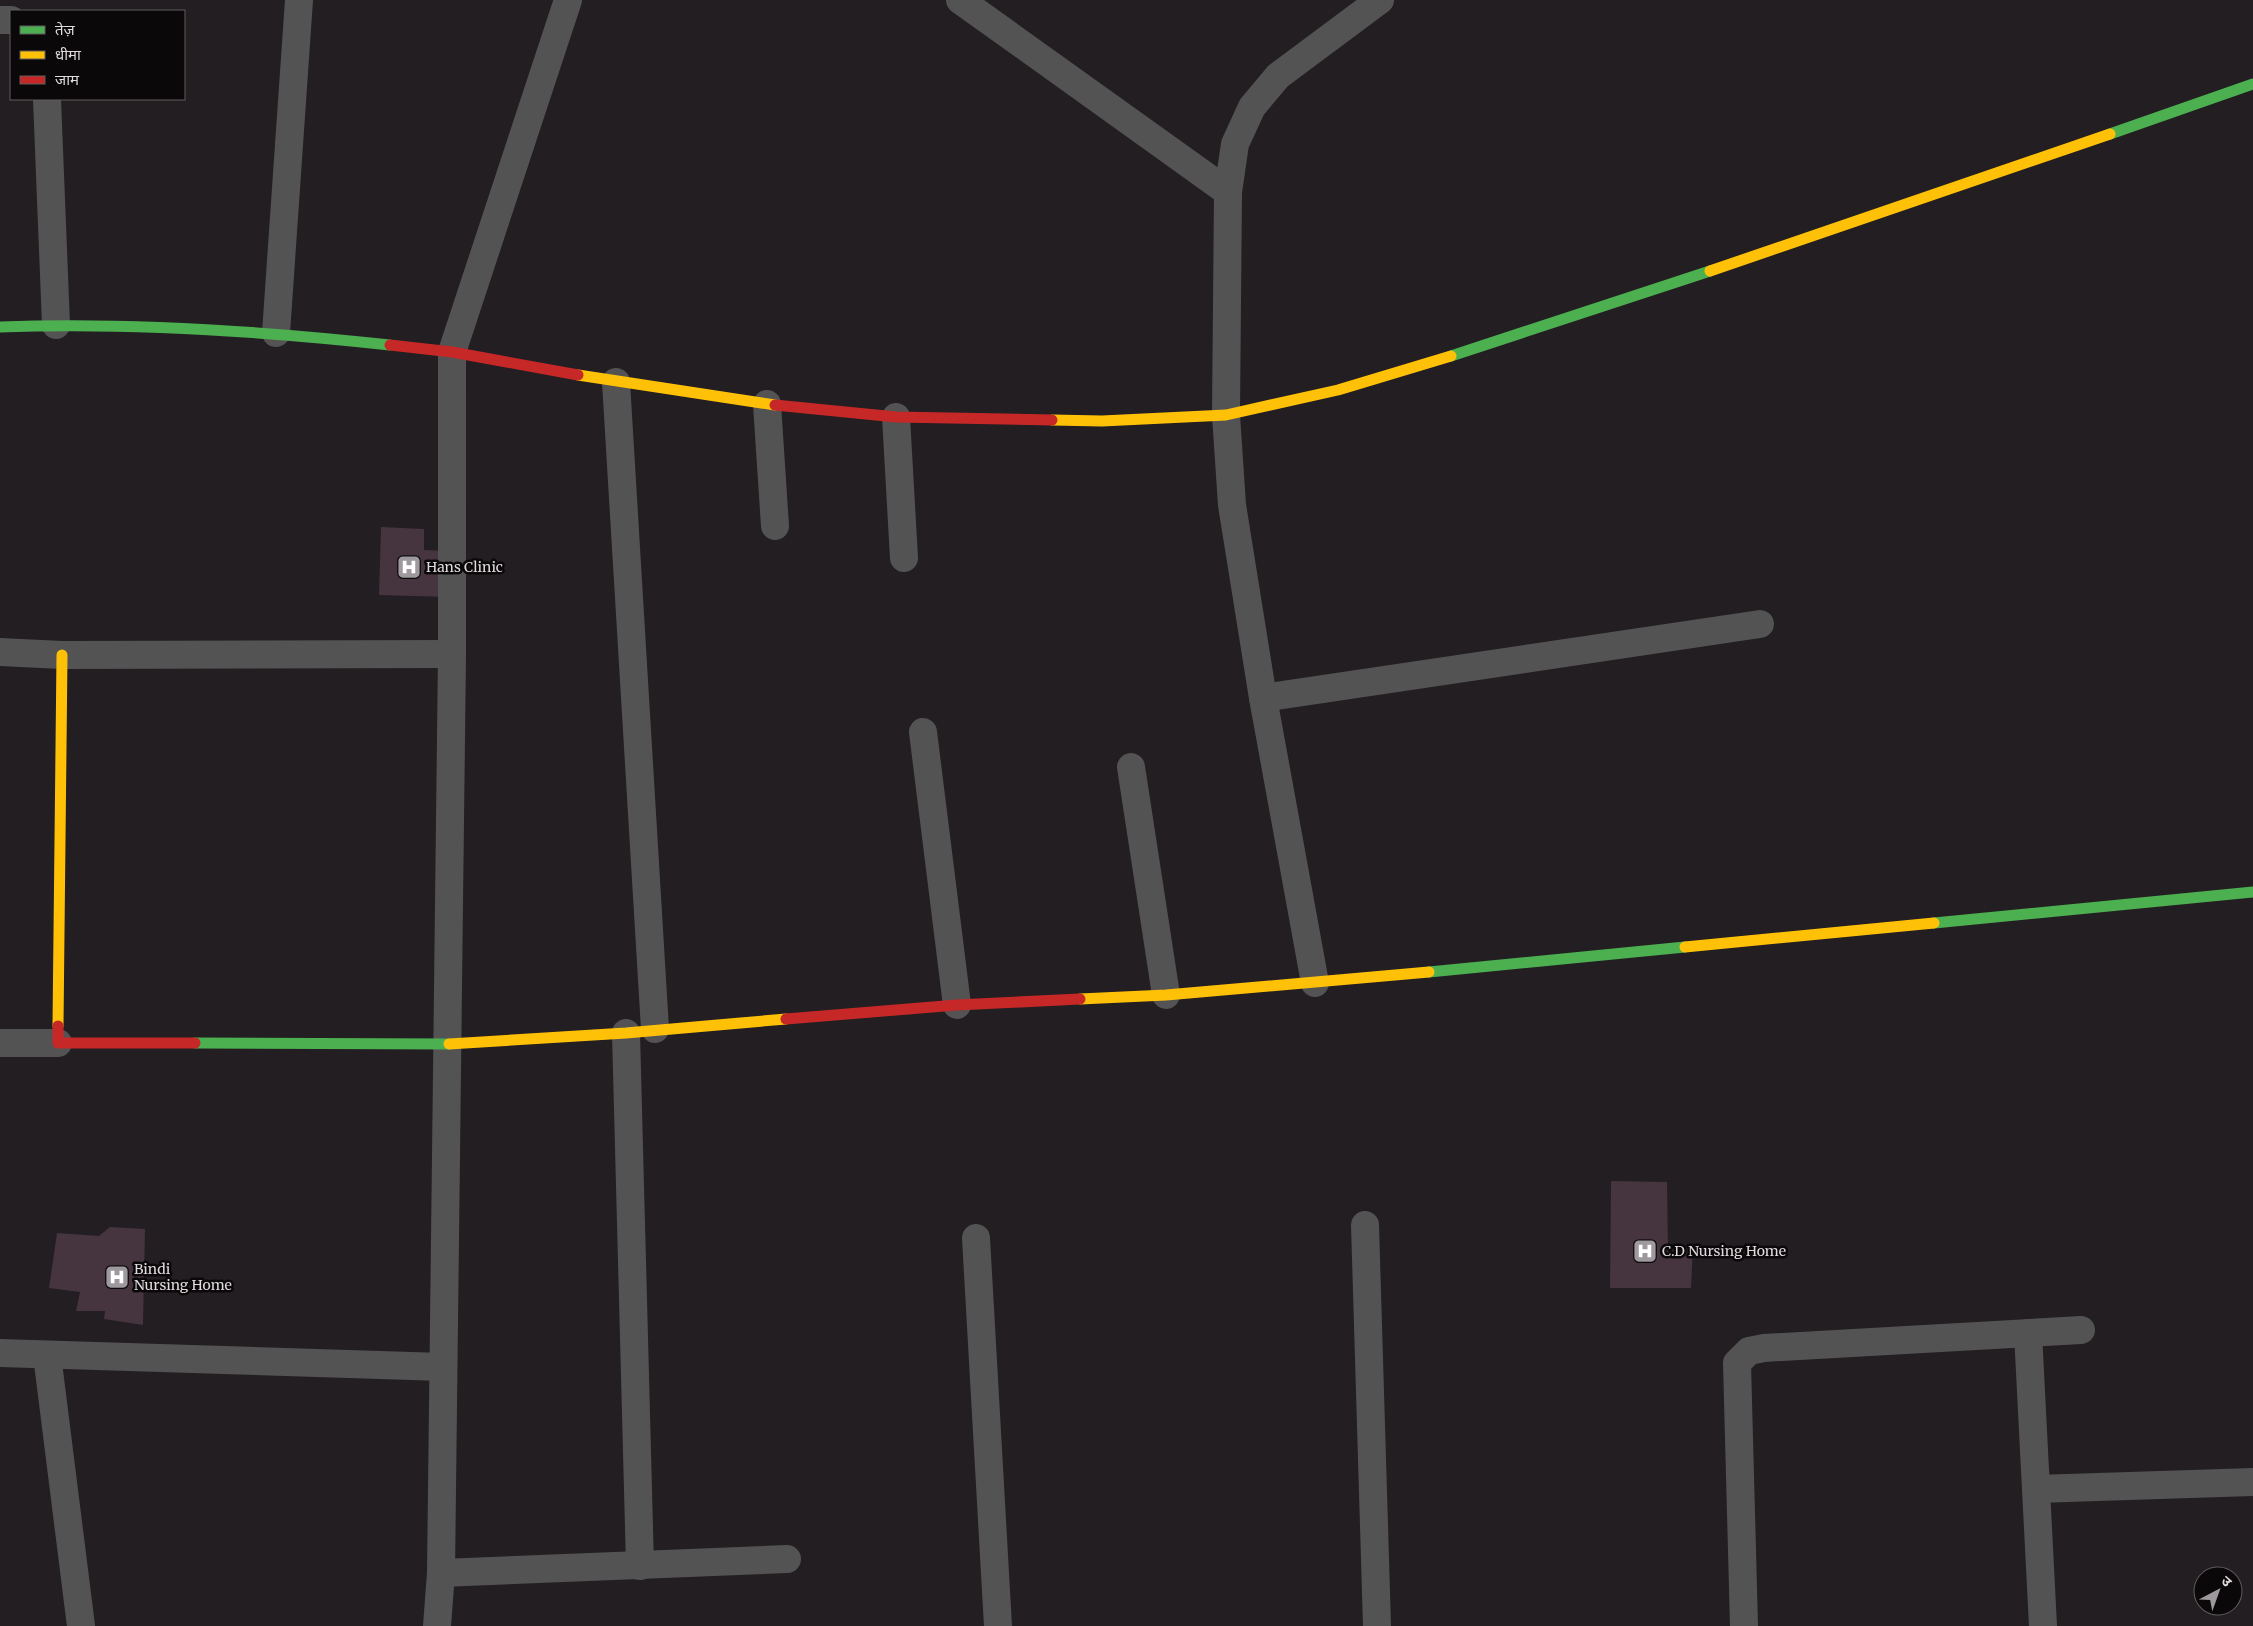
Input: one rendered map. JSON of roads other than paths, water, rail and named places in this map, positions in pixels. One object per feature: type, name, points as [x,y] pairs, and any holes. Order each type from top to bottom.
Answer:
[{"type":"street","points":[[276,333],[299,0]]},
{"type":"street","points":[[437,1626],[441,1573],[448,1044],[452,654],[452,352],[568,0]]},
{"type":"street","points":[[960,0],[1228,192]]},
{"type":"street","points":[[1315,982],[1263,698],[1232,505],[1226,415],[1228,192],[1235,144],[1252,107],[1278,76],[1380,0]]},
{"type":"street","points":[[0,327],[56,325],[276,333],[452,352],[616,382],[767,404],[896,417],[1102,421],[1226,415],[1338,390],[1500,341],[1971,184],[2253,84]]},
{"type":"street","points":[[46,100],[56,325]]},
{"type":"street","points":[[616,382],[655,1029]]},
{"type":"street","points":[[767,404],[775,526]]},
{"type":"street","points":[[896,417],[904,558]]},
{"type":"street","points":[[1263,698],[1760,624]]},
{"type":"street","points":[[0,652],[62,655],[452,654]]},
{"type":"street","points":[[58,1043],[62,655]]},
{"type":"street","points":[[923,732],[957,1005]]},
{"type":"street","points":[[1131,767],[1166,995]]},
{"type":"street","points":[[0,1043],[448,1044],[626,1034],[655,1029],[957,1005],[1166,995],[1315,982],[2253,892]]},
{"type":"street","points":[[626,1034],[640,1566]]},
{"type":"street","points":[[1365,1225],[1377,1626]]},
{"type":"street","points":[[976,1238],[998,1626]]},
{"type":"street","points":[[1744,1626],[1737,1363],[1749,1351],[1764,1348],[2081,1330]]},
{"type":"street","points":[[2028,1333],[2043,1626]]},
{"type":"street","points":[[0,1353],[443,1367]]},
{"type":"street","points":[[48,1355],[81,1626]]},
{"type":"street","points":[[2036,1489],[2253,1482]]},
{"type":"street","points":[[441,1573],[787,1559]]},
{"type":"place","name":"Hans Clinic","points":[[409,567]]},
{"type":"place","name":"C.D Nursing Home","points":[[1645,1251]]},
{"type":"place","name":"Bindi Nursing Home","points":[[117,1277]]}]
